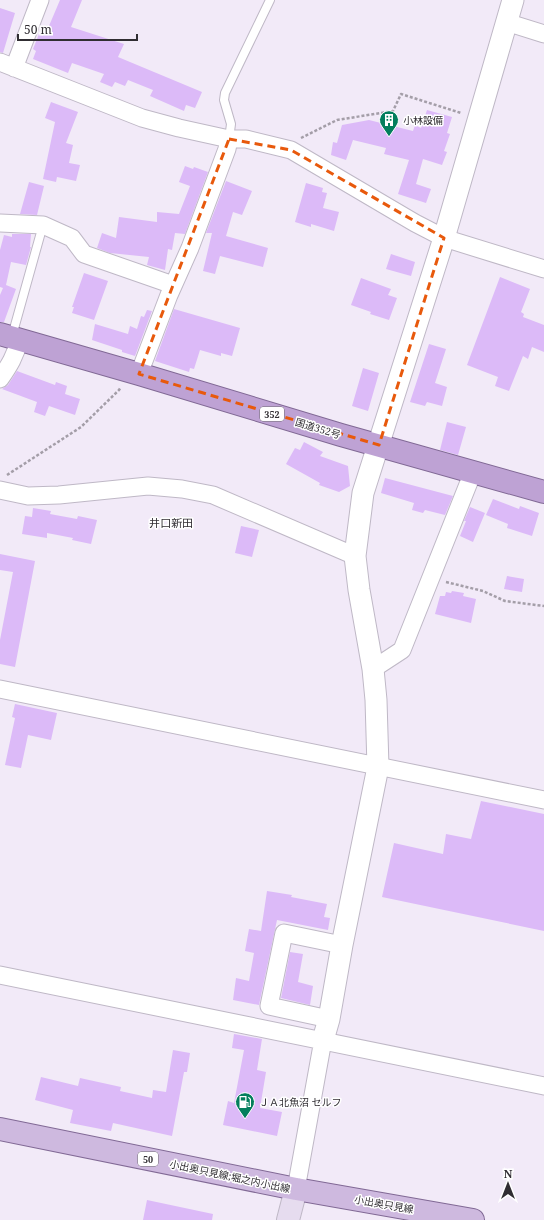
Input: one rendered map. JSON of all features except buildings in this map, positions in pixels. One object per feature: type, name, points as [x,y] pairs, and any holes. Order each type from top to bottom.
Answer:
[{"type":"highway","name":"国道352号","points":[[10,337],[334,433],[544,492]]},
{"type":"main road","name":"小出奥只見線;堀之内小出線","points":[[0,1129],[296,1189]]},
{"type":"main road","points":[[288,1220],[296,1189]]},
{"type":"main road","name":"小出奥只見線","points":[[296,1189],[472,1220]]},
{"type":"street","points":[[40,0],[7,65],[142,118],[229,139],[246,139],[291,150],[415,223],[444,238],[544,269]]},
{"type":"street","points":[[296,1189],[323,1040],[329,1019],[342,945],[378,766],[374,669],[354,556],[363,493],[444,238],[513,0]]},
{"type":"street","points":[[506,22],[544,34]]},
{"type":"street","points":[[133,373],[190,248],[227,149],[229,139]]},
{"type":"street","points":[[0,223],[43,225],[72,238],[84,254],[173,285]]},
{"type":"street","points":[[0,379],[12,362],[17,350],[10,337]]},
{"type":"street","points":[[374,669],[402,650],[431,575],[474,472]]},
{"type":"street","points":[[3,483],[28,496],[58,495],[148,486],[182,489],[213,495],[354,556]]},
{"type":"street","points":[[0,689],[544,800]]},
{"type":"street","points":[[329,1019],[269,1006],[284,933],[342,945]]},
{"type":"street","points":[[0,975],[544,1086]]},
{"type":"lane","points":[[229,139],[231,124],[224,100],[225,93],[270,0]]},
{"type":"lane","points":[[10,337],[43,225]]},
{"type":"path","points":[[283,147],[337,120],[393,111],[401,94],[478,119]]},
{"type":"path","points":[[3,483],[81,427],[119,390],[133,373]]},
{"type":"path","points":[[431,575],[444,582],[483,591],[505,601],[544,606]]},
{"type":"highlighted area","points":[[229,139],[291,150],[444,238],[379,445],[139,374]]},
{"type":"place","name":"小林設備","points":[[389,137]]},
{"type":"place","name":"ＪＡ北魚沼 セルフ","points":[[245,1119]]},
{"type":"district","name":"井口新田","points":[[171,522]]}]
